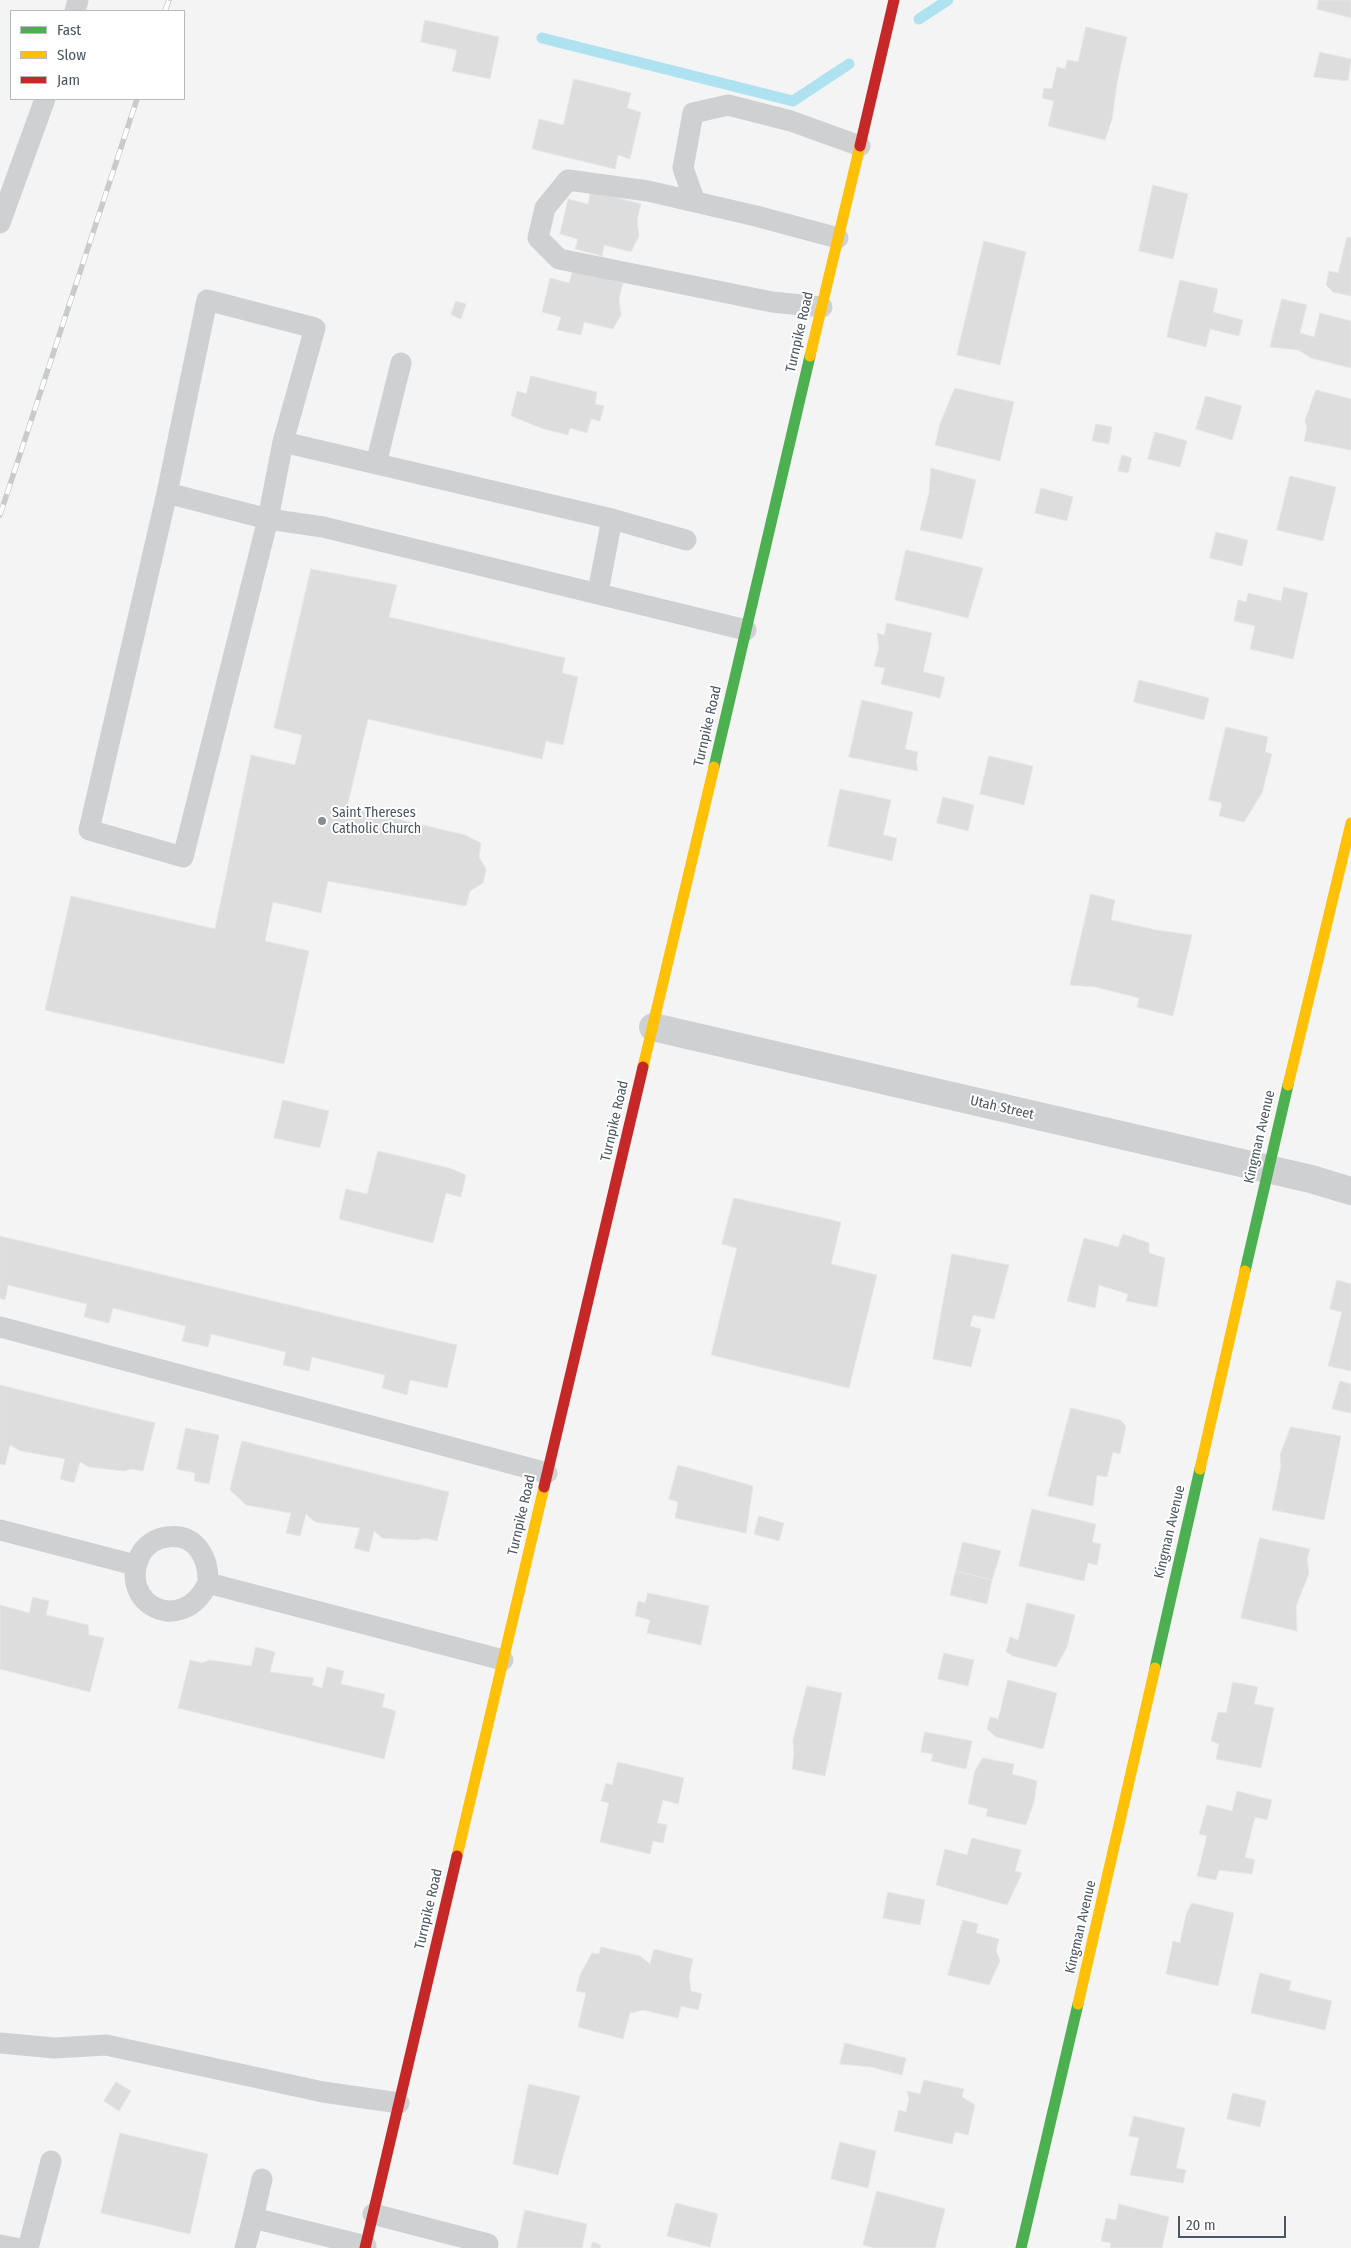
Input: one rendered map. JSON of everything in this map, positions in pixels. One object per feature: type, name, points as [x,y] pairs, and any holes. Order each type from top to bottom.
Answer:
[{"type":"main road","name":"Turnpike Road","points":[[365,2247],[894,0]]},
{"type":"main road","name":"Kingman Avenue","points":[[1021,2248],[1268,1170],[1351,823]]},
{"type":"street","name":"Utah Street","points":[[653,1026],[1351,1191]]},
{"type":"lane","points":[[0,224],[45,100]]},
{"type":"lane","points":[[695,202],[683,168],[693,113],[728,105],[791,121],[860,146]]},
{"type":"lane","points":[[822,307],[772,302],[559,259],[538,238],[545,208],[568,180],[648,191],[838,238]]},
{"type":"lane","points":[[207,300],[315,328],[284,442],[268,519],[184,857],[89,830],[167,493],[207,300]]},
{"type":"lane","points":[[376,464],[401,363]]},
{"type":"lane","points":[[284,442],[612,519],[686,540]]},
{"type":"lane","points":[[167,493],[268,519],[323,527],[598,592],[746,630]]},
{"type":"lane","points":[[598,592],[612,519]]},
{"type":"lane","points":[[0,1327],[547,1473]]},
{"type":"lane","points":[[0,1530],[135,1564]]},
{"type":"lane","points":[[166,1537],[181,1538],[194,1544],[204,1555],[209,1569],[208,1584],[202,1597],[191,1607],[177,1611],[162,1610],[149,1604],[139,1593],[134,1580],[135,1564],[142,1551],[153,1541],[166,1537]]},
{"type":"lane","points":[[208,1584],[503,1660]]},
{"type":"lane","points":[[0,2043],[54,2048],[106,2045],[323,2092],[399,2103]]},
{"type":"lane","points":[[28,2248],[51,2160]]},
{"type":"lane","points":[[245,2248],[262,2179]]},
{"type":"lane","points":[[373,2214],[488,2244],[487,2248]]},
{"type":"lane","points":[[253,2218],[365,2247]]},
{"type":"lane","points":[[0,2245],[16,2248]]},
{"type":"building","points":[[1319,0],[1351,0],[1351,18],[1317,9]]},
{"type":"building","points":[[425,20],[499,37],[490,79],[452,71],[457,50],[421,42]]},
{"type":"building","points":[[1086,27],[1127,37],[1117,83],[1112,119],[1105,140],[1048,126],[1054,101],[1042,98],[1044,88],[1052,89],[1057,67],[1065,69],[1067,60],[1078,62]]},
{"type":"building","points":[[1320,52],[1351,59],[1348,81],[1314,77]]},
{"type":"building","points":[[574,79],[631,93],[627,108],[641,112],[630,159],[618,155],[615,169],[532,149],[539,119],[563,125]]},
{"type":"building","points":[[1153,185],[1188,194],[1173,259],[1139,251]]},
{"type":"building","points":[[591,191],[641,204],[637,220],[639,236],[631,252],[604,245],[602,256],[575,249],[578,239],[560,234],[568,199],[588,204]]},
{"type":"building","points":[[1347,237],[1351,238],[1351,296],[1333,292],[1326,285],[1329,271],[1338,273]]},
{"type":"building","points":[[984,241],[1026,252],[1000,365],[957,355]]},
{"type":"building","points":[[573,270],[623,283],[619,298],[621,315],[613,329],[584,322],[581,335],[557,330],[561,317],[542,312],[550,278],[569,283]]},
{"type":"building","points":[[1180,280],[1218,289],[1213,312],[1243,320],[1239,336],[1210,329],[1206,347],[1167,337]]},
{"type":"building","points":[[1282,299],[1307,305],[1300,333],[1314,337],[1320,313],[1351,321],[1351,368],[1311,358],[1298,350],[1270,347]]},
{"type":"building","points":[[456,301],[466,304],[461,319],[451,315]]},
{"type":"building","points":[[531,376],[597,392],[595,404],[604,406],[600,421],[591,419],[587,433],[570,428],[568,435],[544,429],[511,416],[517,391],[526,394]]},
{"type":"building","points":[[955,388],[1014,402],[1000,461],[935,445],[940,424]]},
{"type":"building","points":[[1316,390],[1351,399],[1351,450],[1304,441],[1307,428],[1305,421]]},
{"type":"building","points":[[1206,396],[1242,406],[1232,440],[1196,429]]},
{"type":"building","points":[[1096,424],[1112,427],[1109,444],[1092,441]]},
{"type":"building","points":[[1155,432],[1187,441],[1180,467],[1148,459]]},
{"type":"building","points":[[1122,455],[1132,458],[1128,473],[1118,471]]},
{"type":"building","points":[[931,468],[976,480],[962,539],[920,530],[929,493]]},
{"type":"building","points":[[1290,476],[1336,487],[1323,541],[1277,530]]},
{"type":"building","points":[[1041,488],[1073,497],[1067,521],[1035,513]]},
{"type":"building","points":[[1216,532],[1248,540],[1242,566],[1210,558]]},
{"type":"building","points":[[906,550],[983,568],[968,618],[895,600]]},
{"type":"building","name":"Saint Thereses Catholic Church","points":[[311,569],[397,585],[389,617],[565,658],[562,673],[578,677],[563,745],[546,741],[542,759],[368,719],[347,807],[465,835],[481,843],[479,857],[486,869],[483,883],[470,891],[466,906],[328,881],[321,913],[273,902],[265,941],[309,951],[284,1064],[45,1010],[71,896],[215,929],[251,755],[295,765],[302,735],[274,728]]},
{"type":"building","points":[[1284,587],[1308,593],[1293,659],[1250,649],[1255,626],[1234,621],[1238,600],[1246,602],[1248,593],[1281,601]]},
{"type":"building","points":[[887,623],[932,633],[923,672],[945,677],[940,698],[881,684],[885,668],[874,666],[879,648],[877,633],[884,635]]},
{"type":"building","points":[[1139,680],[1209,698],[1204,720],[1134,702]]},
{"type":"building","points":[[862,700],[913,712],[905,749],[918,752],[916,762],[918,771],[849,757]]},
{"type":"building","points":[[1226,727],[1268,737],[1265,752],[1272,754],[1262,793],[1244,822],[1219,816],[1222,803],[1209,800]]},
{"type":"building","points":[[989,756],[1033,766],[1024,805],[980,794]]},
{"type":"building","points":[[840,789],[891,800],[883,835],[897,838],[892,861],[828,846]]},
{"type":"building","points":[[943,797],[974,805],[968,831],[937,823]]},
{"type":"building","points":[[1091,894],[1115,900],[1111,920],[1156,930],[1192,935],[1173,1016],[1137,1007],[1139,998],[1095,987],[1070,985]]},
{"type":"building","points":[[283,1100],[329,1111],[320,1148],[274,1138]]},
{"type":"building","points":[[378,1151],[449,1168],[466,1175],[461,1197],[446,1193],[433,1243],[339,1219],[346,1189],[367,1194]]},
{"type":"building","points":[[734,1198],[841,1222],[831,1264],[877,1275],[849,1388],[711,1355],[737,1248],[722,1244]]},
{"type":"building","points":[[1123,1234],[1149,1243],[1149,1253],[1165,1258],[1157,1307],[1126,1301],[1128,1294],[1099,1285],[1095,1308],[1067,1301],[1084,1238],[1118,1247]]},
{"type":"building","points":[[0,1236],[457,1345],[447,1388],[410,1380],[407,1395],[382,1388],[385,1375],[312,1357],[309,1371],[283,1365],[286,1352],[211,1334],[208,1347],[182,1341],[186,1326],[113,1308],[109,1323],[84,1317],[87,1304],[8,1285],[5,1300],[0,1298]]},
{"type":"building","points":[[952,1254],[1009,1265],[994,1319],[973,1315],[970,1326],[981,1329],[971,1367],[933,1359]]},
{"type":"building","points":[[1337,1280],[1351,1284],[1351,1371],[1328,1366],[1342,1312],[1330,1309]]},
{"type":"building","points":[[1340,1381],[1351,1384],[1351,1413],[1332,1409]]},
{"type":"building","points":[[0,1385],[155,1423],[143,1471],[89,1467],[80,1462],[74,1483],[60,1479],[65,1459],[21,1451],[10,1445],[5,1465],[0,1464]]},
{"type":"building","points":[[1071,1408],[1120,1420],[1126,1426],[1120,1454],[1113,1452],[1107,1477],[1097,1475],[1093,1506],[1048,1496]]},
{"type":"building","points":[[1291,1427],[1341,1436],[1324,1520],[1272,1510],[1281,1466],[1280,1455]]},
{"type":"building","points":[[186,1428],[219,1435],[209,1484],[194,1481],[195,1473],[177,1469]]},
{"type":"building","points":[[242,1441],[449,1492],[437,1541],[426,1538],[417,1540],[382,1538],[374,1531],[369,1552],[354,1548],[360,1528],[315,1522],[306,1514],[300,1536],[286,1533],[291,1513],[246,1505],[230,1490]]},
{"type":"building","points":[[678,1465],[753,1486],[746,1533],[675,1518],[678,1502],[669,1499]]},
{"type":"building","points":[[1032,1509],[1096,1524],[1092,1542],[1101,1544],[1097,1565],[1088,1563],[1084,1581],[1019,1566]]},
{"type":"building","points":[[759,1516],[784,1523],[779,1541],[754,1534]]},
{"type":"building","points":[[1260,1538],[1310,1549],[1307,1559],[1309,1573],[1296,1606],[1297,1631],[1241,1618]]},
{"type":"building","points":[[963,1542],[1001,1551],[992,1580],[956,1571]]},
{"type":"building","points":[[956,1571],[992,1580],[987,1604],[950,1595]]},
{"type":"building","points":[[648,1593],[709,1606],[701,1645],[647,1633],[650,1620],[635,1616],[638,1601],[645,1603]]},
{"type":"building","points":[[33,1597],[49,1601],[46,1615],[88,1625],[89,1635],[104,1638],[90,1692],[0,1669],[0,1605],[29,1613]]},
{"type":"building","points":[[1027,1603],[1075,1615],[1067,1647],[1056,1667],[1013,1656],[1006,1652],[1010,1637],[1018,1640]]},
{"type":"building","points":[[256,1647],[275,1652],[270,1672],[314,1678],[312,1685],[322,1688],[327,1667],[344,1671],[341,1684],[385,1694],[382,1707],[396,1711],[384,1759],[178,1708],[190,1660],[202,1663],[209,1660],[251,1666]]},
{"type":"building","points":[[944,1653],[974,1660],[968,1686],[938,1679]]},
{"type":"building","points":[[1008,1680],[1057,1693],[1043,1749],[996,1737],[987,1729],[990,1717],[998,1719]]},
{"type":"building","points":[[1233,1682],[1258,1687],[1254,1704],[1274,1708],[1261,1768],[1216,1759],[1219,1744],[1211,1741],[1218,1712],[1226,1713]]},
{"type":"building","points":[[807,1686],[842,1693],[825,1776],[792,1769],[794,1755],[793,1740]]},
{"type":"building","points":[[925,1732],[972,1741],[966,1769],[931,1761],[933,1754],[921,1752]]},
{"type":"building","points":[[983,1758],[1014,1764],[1012,1774],[1037,1781],[1034,1802],[1026,1825],[986,1816],[988,1809],[968,1804],[975,1771]]},
{"type":"building","points":[[618,1762],[684,1778],[678,1804],[663,1800],[657,1823],[667,1825],[663,1843],[653,1841],[650,1854],[600,1842],[609,1803],[601,1801],[606,1783],[612,1785]]},
{"type":"building","points":[[1237,1791],[1272,1800],[1267,1820],[1255,1817],[1245,1857],[1255,1860],[1252,1874],[1219,1870],[1216,1880],[1197,1876],[1207,1836],[1199,1834],[1207,1805],[1232,1811]]},
{"type":"building","points":[[972,1838],[1021,1850],[1015,1871],[1022,1873],[1007,1905],[936,1885],[945,1849],[967,1855]]},
{"type":"building","points":[[888,1892],[925,1900],[920,1925],[883,1918]]},
{"type":"building","points":[[1192,1903],[1234,1913],[1218,1986],[1166,1974],[1173,1941],[1180,1943],[1186,1915]]},
{"type":"building","points":[[963,1920],[978,1924],[976,1933],[999,1939],[996,1950],[1000,1961],[989,1985],[948,1975]]},
{"type":"building","points":[[601,1947],[640,1956],[650,1964],[654,1949],[693,1959],[689,1977],[691,1991],[702,1994],[698,2010],[681,2006],[678,2018],[643,2010],[630,2013],[623,2039],[578,2027],[586,1993],[576,1991],[580,1975],[592,1953],[599,1954]]},
{"type":"building","points":[[1260,1973],[1291,1981],[1289,1990],[1332,2001],[1325,2030],[1251,2013]]},
{"type":"building","points":[[845,2043],[906,2058],[902,2075],[871,2067],[840,2064]]},
{"type":"building","points":[[924,2080],[964,2089],[962,2097],[975,2105],[968,2135],[955,2132],[952,2144],[894,2131],[899,2110],[906,2112],[909,2099],[907,2091],[920,2094]]},
{"type":"building","points":[[116,2082],[131,2091],[119,2111],[104,2101]]},
{"type":"building","points":[[529,2084],[580,2096],[558,2175],[513,2164]]},
{"type":"building","points":[[1233,2093],[1266,2101],[1260,2127],[1227,2119]]},
{"type":"building","points":[[1134,2116],[1185,2128],[1176,2168],[1186,2170],[1183,2183],[1130,2175],[1139,2138],[1129,2136]]},
{"type":"building","points":[[120,2133],[208,2154],[190,2234],[101,2213]]},
{"type":"building","points":[[840,2142],[876,2151],[868,2188],[831,2179]]},
{"type":"building","points":[[877,2191],[945,2209],[935,2248],[875,2248],[863,2245]]},
{"type":"building","points":[[676,2203],[718,2214],[710,2247],[667,2236]]},
{"type":"building","points":[[1119,2204],[1169,2217],[1162,2248],[1110,2248],[1111,2243],[1101,2241],[1106,2218],[1116,2220]]},
{"type":"building","points":[[525,2210],[587,2224],[582,2248],[517,2248]]},
{"type":"building","points":[[593,2242],[601,2245],[600,2248],[591,2248]]},
{"type":"waterway","points":[[919,19],[948,0]]},
{"type":"waterway","points":[[542,38],[793,101],[849,64]]},
{"type":"railway","points":[[165,10],[169,0]]},
{"type":"railway","points":[[0,515],[137,100]]},
{"type":"traffic: fast","points":[[714,767],[810,356]]},
{"type":"traffic: fast","points":[[1245,1271],[1288,1085]]},
{"type":"traffic: fast","points":[[1155,1668],[1200,1469]]},
{"type":"traffic: fast","points":[[1021,2248],[1078,2004]]},
{"type":"traffic: slow","points":[[810,356],[860,146]]},
{"type":"traffic: slow","points":[[643,1067],[714,767]]},
{"type":"traffic: slow","points":[[1288,1085],[1351,823]]},
{"type":"traffic: slow","points":[[1200,1469],[1245,1271]]},
{"type":"traffic: slow","points":[[457,1856],[544,1487]]},
{"type":"traffic: slow","points":[[1078,2004],[1155,1668]]},
{"type":"traffic: jam","points":[[860,146],[894,0]]},
{"type":"traffic: jam","points":[[544,1487],[643,1067]]},
{"type":"traffic: jam","points":[[365,2248],[457,1856]]},
{"type":"place","name":"Saint Thereses Catholic Church","points":[[322,821]]}]
